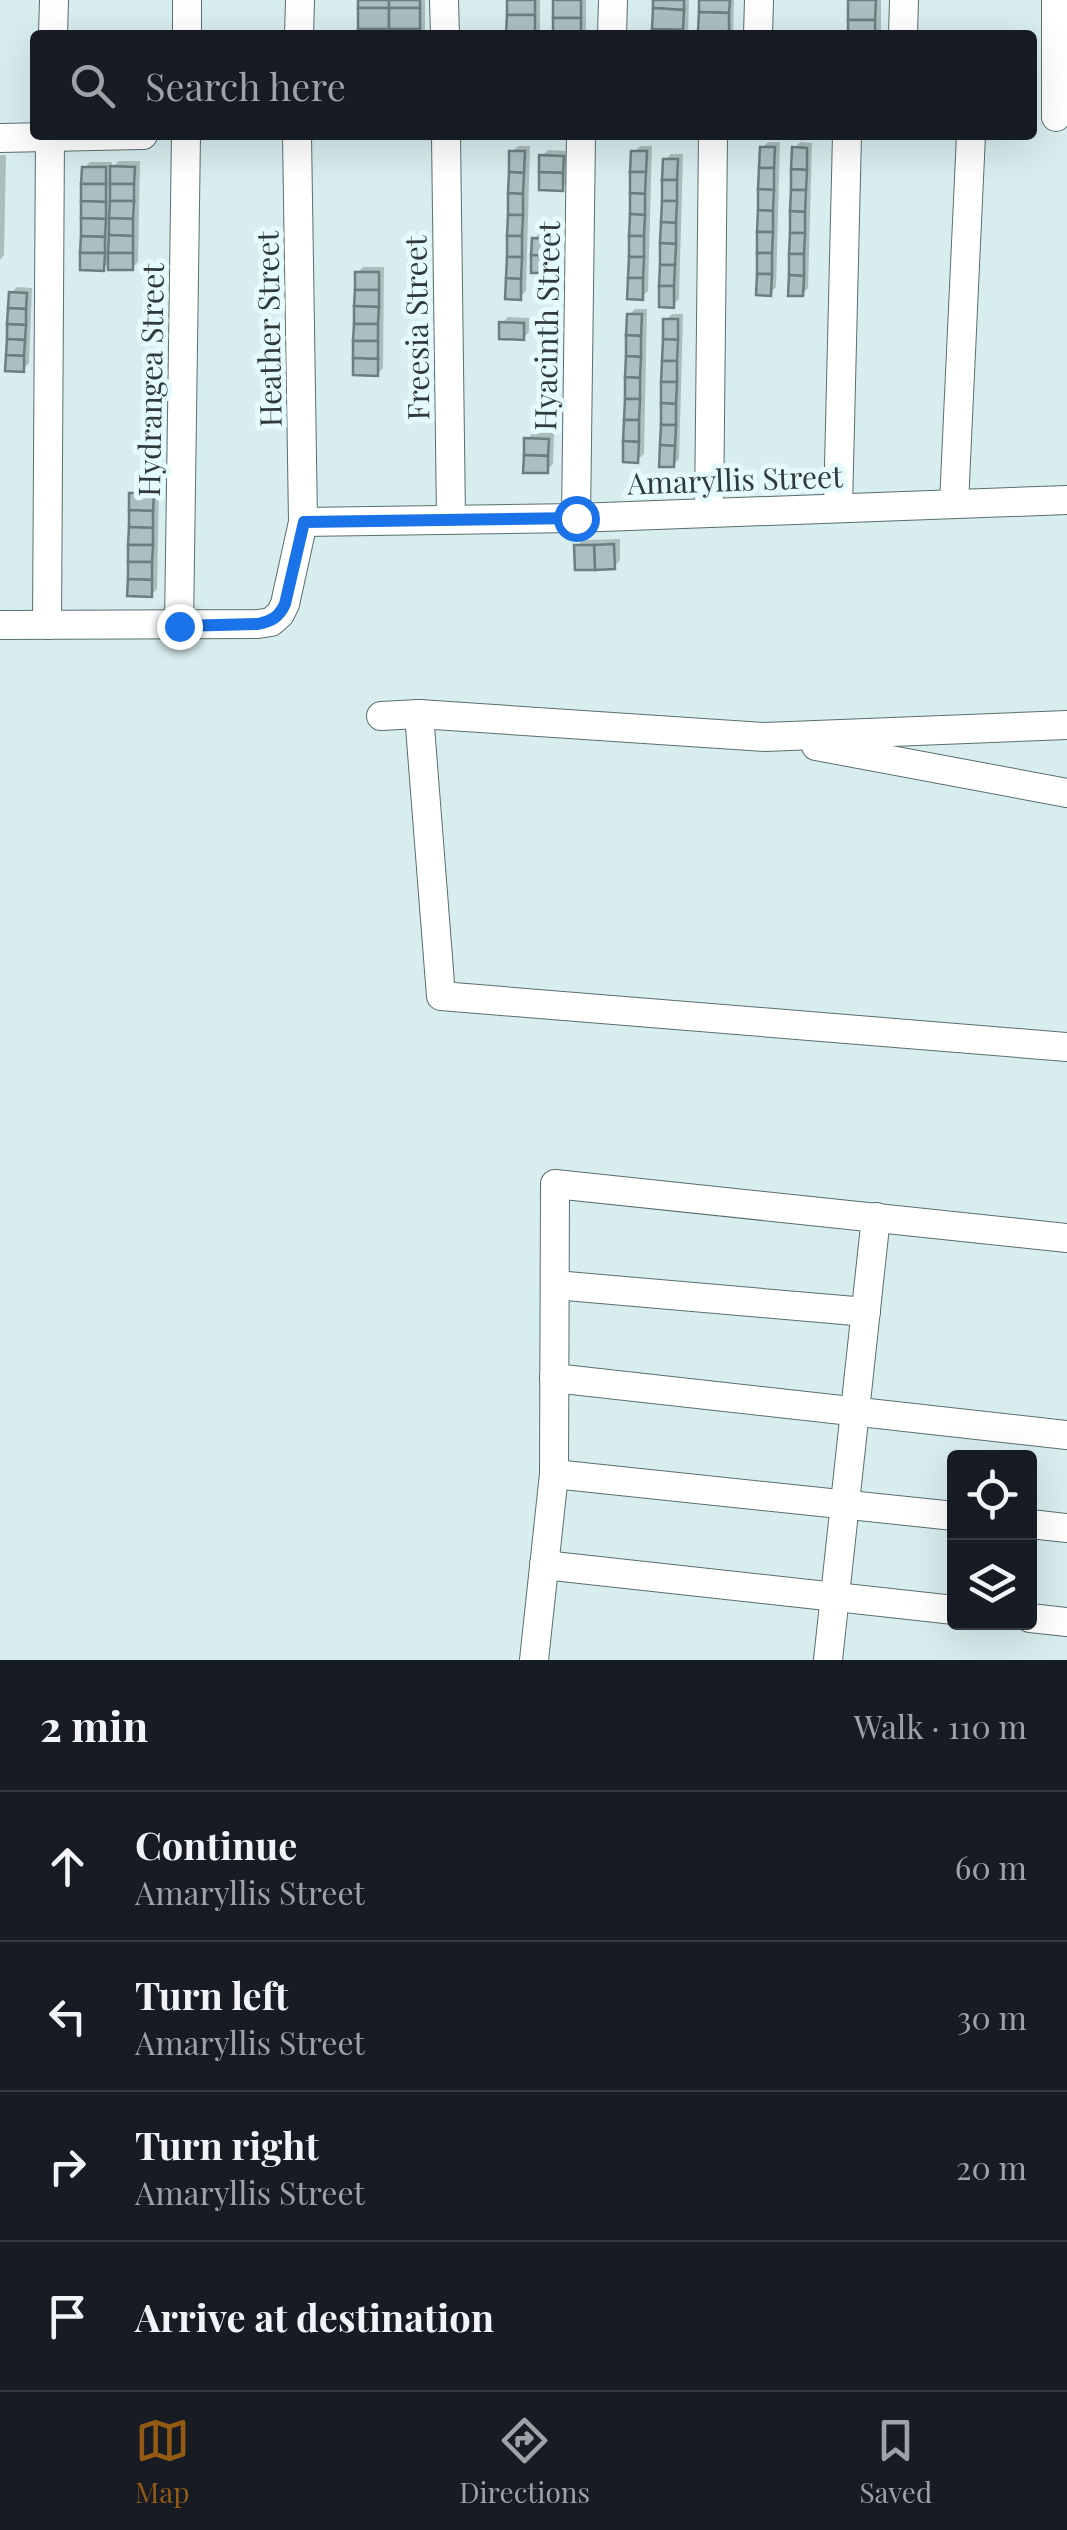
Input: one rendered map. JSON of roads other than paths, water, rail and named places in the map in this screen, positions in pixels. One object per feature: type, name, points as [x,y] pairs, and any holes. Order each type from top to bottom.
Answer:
[{"type":"street","points":[[53,30],[54,0]]},
{"type":"street","points":[[187,0],[187,30]]},
{"type":"street","points":[[299,30],[300,0]]},
{"type":"street","points":[[444,0],[445,30]]},
{"type":"street","points":[[612,30],[613,0]]},
{"type":"street","points":[[758,30],[759,0]]},
{"type":"street","points":[[903,30],[904,0]]},
{"type":"street","points":[[1052,118],[1056,0]]},
{"type":"street","points":[[0,138],[30,137]]},
{"type":"street","points":[[47,625],[50,140]]},
{"type":"street","name":"Hydrangea Street","points":[[179,626],[186,140]]},
{"type":"street","name":"Heather Street","points":[[296,140],[304,522]]},
{"type":"street","name":"Freesia Street","points":[[446,140],[451,520]]},
{"type":"street","name":"Hyacinth Street","points":[[576,518],[581,140]]},
{"type":"street","points":[[709,512],[713,140]]},
{"type":"street","points":[[838,508],[847,140]]},
{"type":"street","points":[[954,504],[971,140]]},
{"type":"street","name":"Amaryllis Street","points":[[304,522],[576,518],[1067,500]]},
{"type":"street","points":[[0,625],[271,622],[285,604],[304,522]]},
{"type":"street","points":[[419,714],[441,996],[1067,1047]]},
{"type":"street","points":[[381,716],[419,714],[765,737],[1067,725]]},
{"type":"street","points":[[765,737],[1067,792]]},
{"type":"street","points":[[539,1660],[554,1474],[555,1184],[1067,1238]]},
{"type":"street","points":[[828,1660],[876,1217]]},
{"type":"street","points":[[554,1285],[866,1312]]},
{"type":"street","points":[[554,1378],[1067,1435]]},
{"type":"street","points":[[554,1474],[947,1515]]},
{"type":"street","points":[[1037,1525],[1067,1528]]},
{"type":"street","points":[[544,1566],[947,1609]]},
{"type":"street","points":[[1037,1619],[1067,1622]]}]
